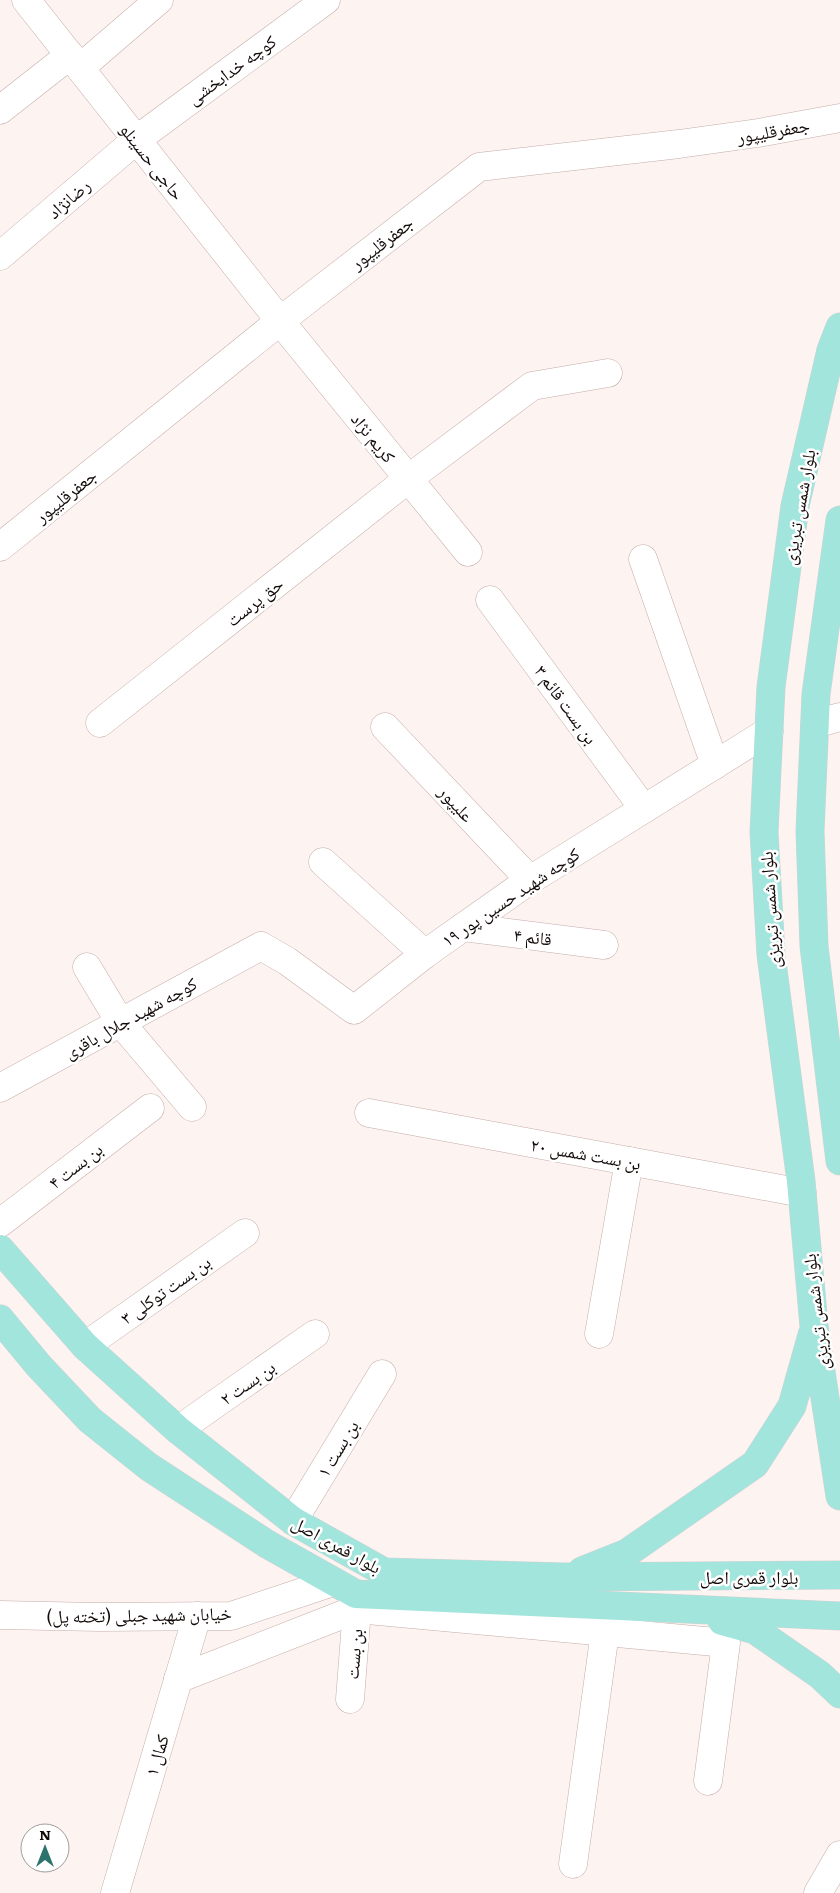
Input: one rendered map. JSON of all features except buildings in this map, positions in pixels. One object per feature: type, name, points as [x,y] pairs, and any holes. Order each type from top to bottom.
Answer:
[{"type":"main road","name":"بلوار شمس تبریزی","points":[[840,327],[831,350],[795,506],[771,687],[764,832],[772,955],[802,1193],[814,1326],[840,1496]]},
{"type":"main road","points":[[840,520],[816,694],[828,720],[810,831],[814,946],[840,1161]]},
{"type":"main road","name":"بلوار قمری اصل","points":[[0,1249],[85,1346],[178,1430],[293,1521],[384,1572],[565,1577],[840,1575]]},
{"type":"main road","name":"بلوار قمری اصل","points":[[0,1320],[39,1366],[90,1420],[142,1462],[267,1544],[356,1594],[840,1616]]},
{"type":"main road","points":[[565,1577],[627,1553],[755,1464],[792,1406],[814,1326]]},
{"type":"main road","points":[[679,1609],[755,1630],[820,1675],[840,1694]]},
{"type":"street","name":"حاجی حسینلو","points":[[26,0],[280,321]]},
{"type":"street","points":[[0,110],[75,62],[159,0]]},
{"type":"street","name":"کوچه خدابخشی","points":[[136,140],[326,0]]},
{"type":"street","name":"جعفرقلیپور","points":[[0,547],[280,321],[479,166],[679,144],[758,133],[840,118]]},
{"type":"street","name":"رضانژاد","points":[[0,256],[136,140]]},
{"type":"street","name":"کریم نژاد","points":[[280,321],[468,552]]},
{"type":"street","name":"حق پرست","points":[[100,723],[408,479],[532,386],[608,373]]},
{"type":"street","points":[[643,559],[715,765]]},
{"type":"street","name":"بن بست قائم ۳","points":[[490,600],[644,810]]},
{"type":"street","name":"علیپور","points":[[385,727],[530,880]]},
{"type":"street","name":"کوچه شهید حسین پور ۱۹","points":[[260,946],[287,961],[354,1010],[425,954],[530,880],[769,732]]},
{"type":"street","points":[[322,862],[425,954]]},
{"type":"street","name":"قائم ۴","points":[[463,927],[604,945]]},
{"type":"street","name":"کوچه شهید جلال باقری","points":[[0,1088],[260,946]]},
{"type":"street","points":[[87,968],[120,1022],[192,1107]]},
{"type":"street","name":"بن بست ۴","points":[[0,1223],[150,1108]]},
{"type":"street","name":"بن بست شمس ۲۰","points":[[370,1113],[802,1193]]},
{"type":"street","points":[[599,1334],[628,1161]]},
{"type":"street","name":"بن بست توکلی ۳","points":[[85,1346],[245,1233]]},
{"type":"street","name":"بن بست ۲","points":[[178,1430],[315,1334]]},
{"type":"street","name":"بن بست ۱","points":[[293,1521],[382,1374]]},
{"type":"street","name":"خیابان شهید جبلی (تخته پل)","points":[[0,1614],[99,1617],[231,1616],[333,1582]]},
{"type":"street","points":[[178,1679],[357,1609],[726,1643],[708,1781]]},
{"type":"street","name":"بن بست","points":[[350,1699],[357,1609]]},
{"type":"street","name":"کمال ۱","points":[[115,1893],[197,1616]]},
{"type":"street","points":[[573,1864],[605,1632]]},
{"type":"street","points":[[818,1893],[840,1855]]}]
